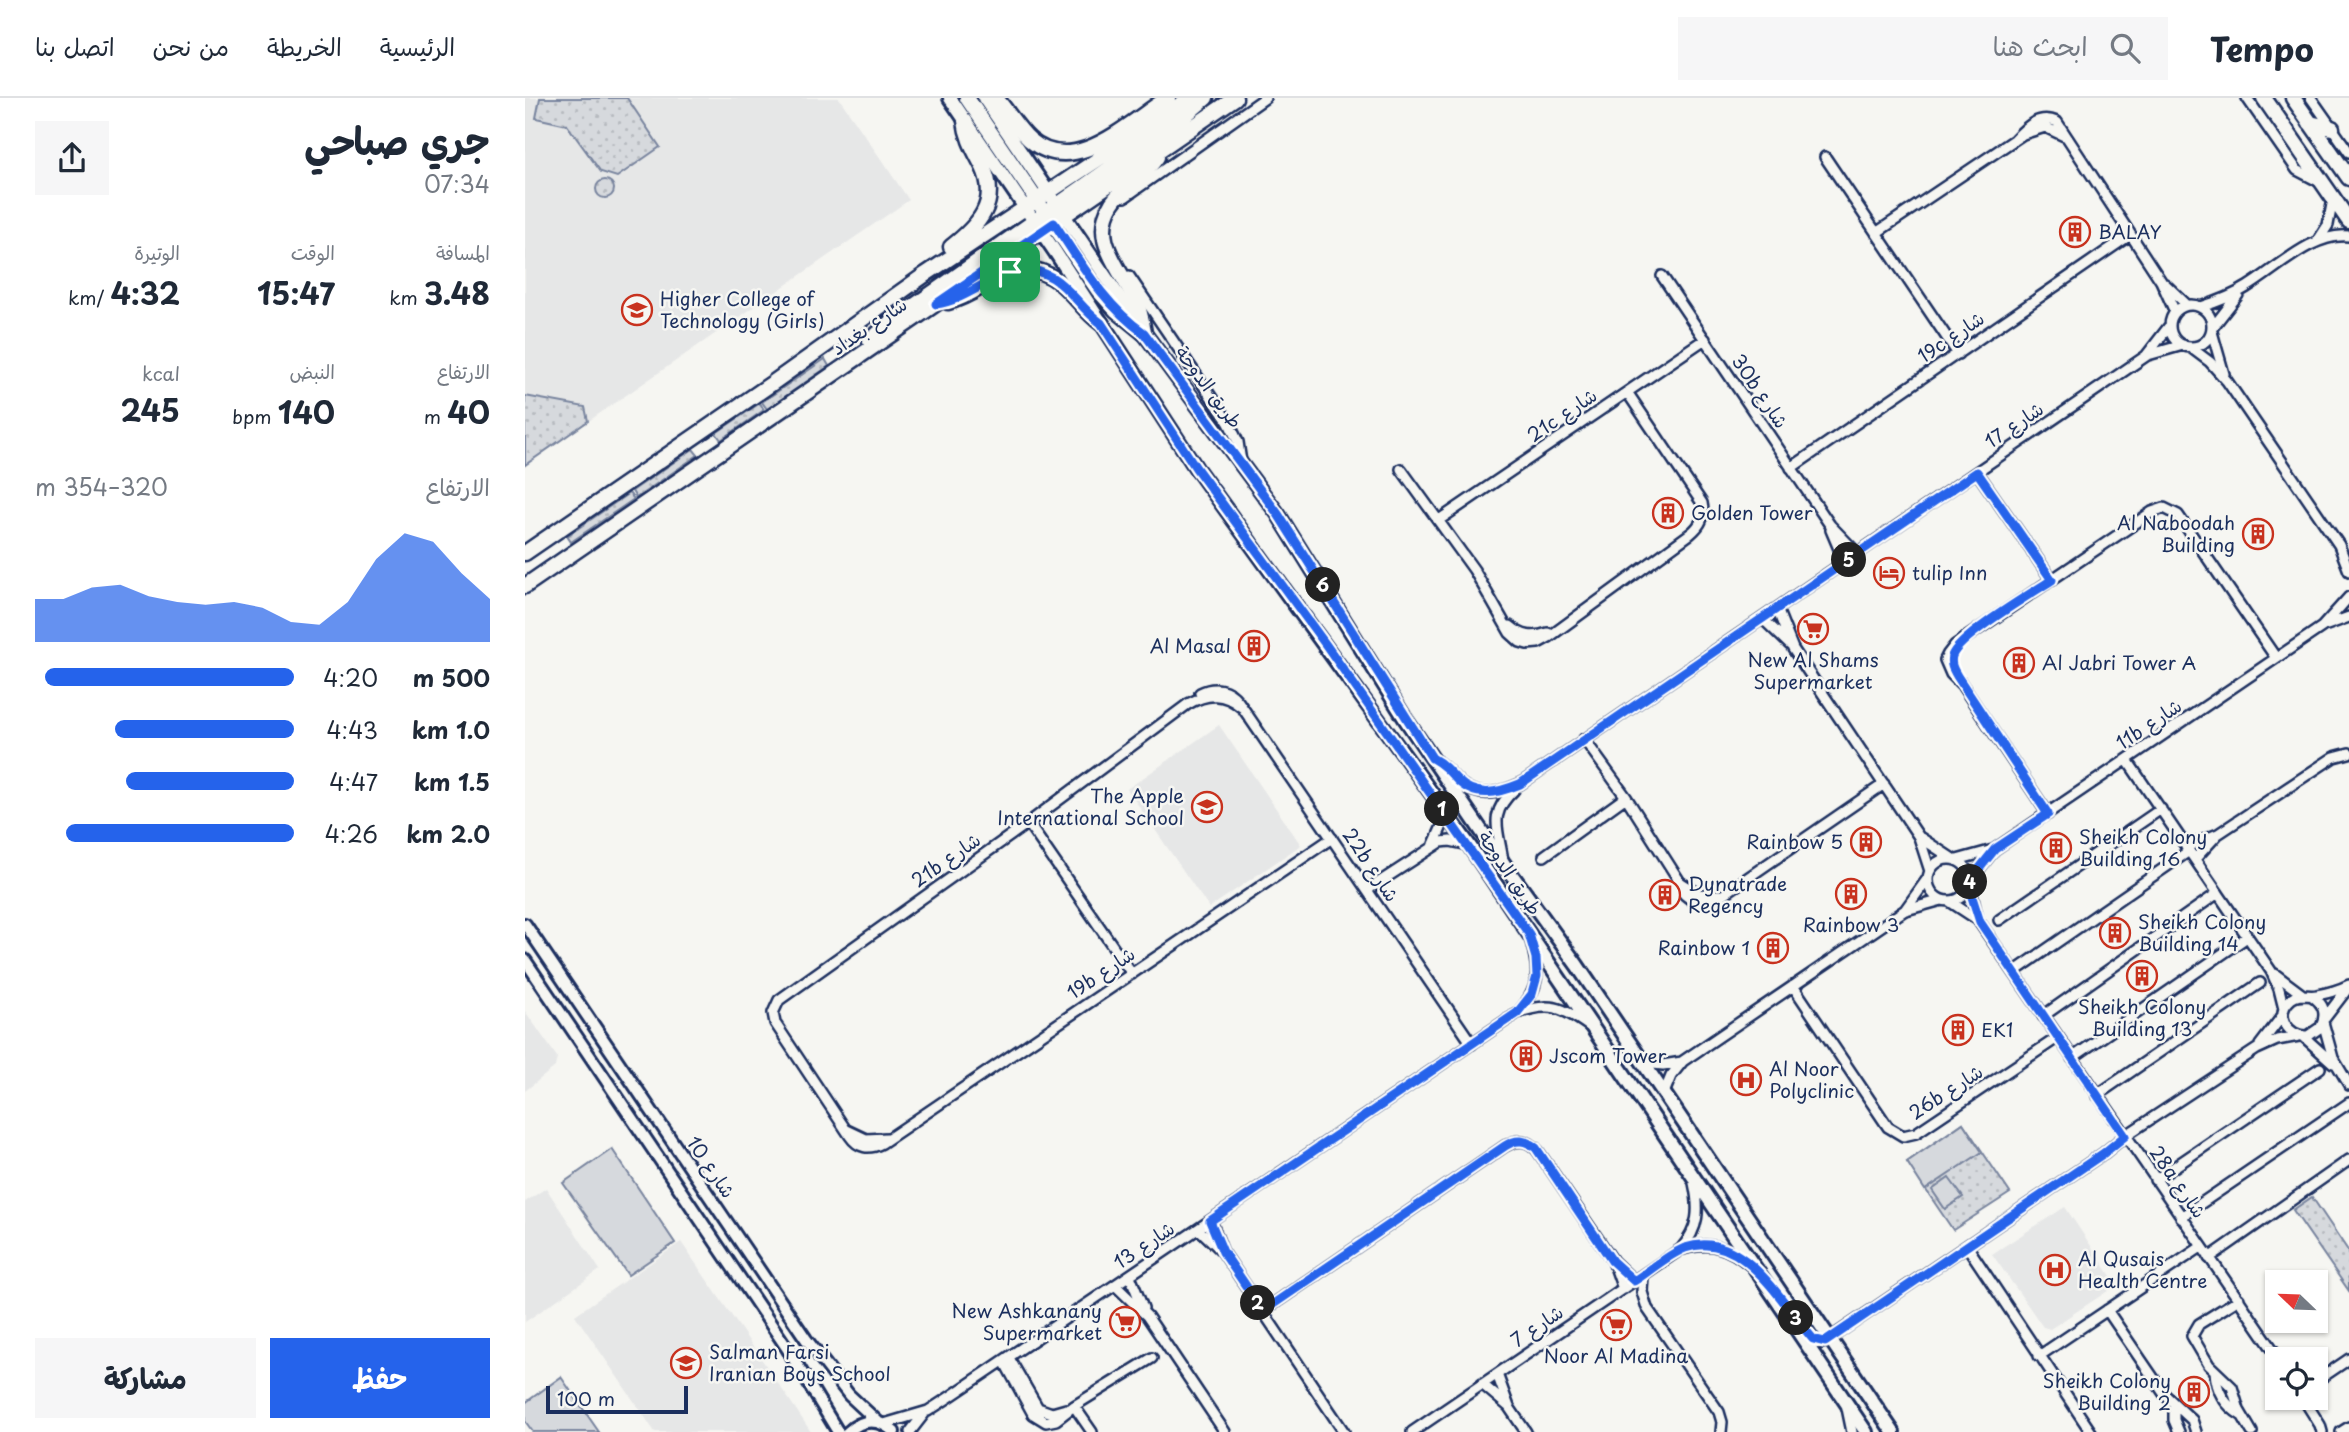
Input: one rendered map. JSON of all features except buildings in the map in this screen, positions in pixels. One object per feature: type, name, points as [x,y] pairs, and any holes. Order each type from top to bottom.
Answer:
[{"type":"main road","name":"طريق الدوحة","points":[[950,98],[965,121],[1045,212]]},
{"type":"main road","points":[[967,98],[1107,300],[1144,333]]},
{"type":"main road","name":"طريق الدوحة","points":[[984,98],[1101,323],[1196,468],[1469,845],[1866,1432]]},
{"type":"main road","points":[[996,98],[1030,140],[1044,149],[1069,154],[1098,145],[1168,98]]},
{"type":"main road","name":"شارع بغداد","points":[[525,586],[936,304],[1045,212],[1190,98]]},
{"type":"main road","points":[[853,361],[887,325],[1206,98]]},
{"type":"main road","name":"شارع بغداد","points":[[525,553],[926,274],[1161,150],[1235,98]]},
{"type":"main road","points":[[2264,98],[2349,221]]},
{"type":"main road","points":[[2293,98],[2349,178]]},
{"type":"main road","points":[[926,274],[942,254],[972,231],[986,207],[986,176],[969,141],[965,121]]},
{"type":"main road","points":[[2310,123],[2332,128]]},
{"type":"main road","points":[[1144,333],[1136,301],[1107,249],[1104,222],[1114,201],[1148,169],[1161,150]]},
{"type":"main road","points":[[936,304],[964,297],[1010,272],[1035,271],[1062,284],[1082,307],[1101,323]]},
{"type":"main road","name":"طريق الدوحة","points":[[1144,333],[1241,462],[1301,548],[1432,758],[1577,965],[1893,1432]]},
{"type":"main road","points":[[1761,1274],[1813,1339],[1821,1342],[1829,1339]]},
{"type":"street","points":[[1241,462],[1233,429],[1121,264],[1113,247],[1111,229],[1116,209],[1131,192],[1265,98]]},
{"type":"street","points":[[2247,98],[2297,170],[2322,183]]},
{"type":"street","points":[[2311,98],[2349,152]]},
{"type":"street","points":[[1876,233],[2015,139],[2028,126],[2045,118],[2057,122],[2161,281],[2175,312]]},
{"type":"street","points":[[1825,157],[1958,354]]},
{"type":"street","points":[[2319,239],[2328,225],[2333,199]]},
{"type":"street","name":"19c شارع","points":[[1791,468],[2130,235]]},
{"type":"street","points":[[2161,281],[2187,305],[2201,307],[2244,289],[2319,239],[2349,236]]},
{"type":"street","name":"30b شارع","points":[[1662,276],[1830,525],[1858,554]]},
{"type":"street","points":[[2187,346],[2203,343],[2228,305],[2244,289]]},
{"type":"street","points":[[2187,305],[2175,312],[2170,326],[2174,338],[2210,362],[2227,382],[2339,545],[2349,555]]},
{"type":"street","points":[[2201,307],[2211,319],[2217,357],[2227,382]]},
{"type":"street","name":"شارع 17","points":[[1504,864],[1496,829],[1497,816],[1504,800],[1520,784],[2146,356],[2170,326]]},
{"type":"street","name":"21c شارع","points":[[1439,520],[1705,340]]},
{"type":"street","name":"شارع 17","points":[[2146,356],[2187,346]]},
{"type":"street","points":[[1401,468],[1486,587],[1501,618],[1519,633],[1531,636],[1544,634],[1563,626],[1690,534],[1698,527],[1703,517],[1702,503],[1627,392]]},
{"type":"street","points":[[1977,472],[2052,580]]},
{"type":"street","points":[[2048,814],[1962,685],[1951,674],[1945,660],[1951,649],[1963,640],[2147,516],[2165,513],[2186,527],[2276,658]]},
{"type":"street","name":"30b شارع","points":[[1830,525],[1845,563]]},
{"type":"street","points":[[2339,545],[2349,571]]},
{"type":"street","name":"11b شارع","points":[[2322,627],[2349,597]]},
{"type":"street","points":[[1777,609],[1793,649]]},
{"type":"street","name":"11b شارع","points":[[1955,860],[1995,849],[2322,627],[2349,617]]},
{"type":"street","points":[[1763,619],[1793,649],[1919,837],[1931,891],[1945,900]]},
{"type":"street","name":"21b شارع","points":[[846,1129],[779,1027],[779,1012],[791,993],[1028,823],[1204,691],[1216,689],[1234,696],[1241,707]]},
{"type":"street","name":"22b شارع","points":[[1241,707],[1472,1044]]},
{"type":"street","points":[[1584,739],[1626,797],[1677,877],[1684,895],[1695,902],[1709,902],[1722,895],[1884,784]]},
{"type":"street","points":[[2014,972],[2328,761],[2349,756]]},
{"type":"street","name":"شارع 17","points":[[1432,758],[1465,787],[1476,792],[1500,792],[1520,784]]},
{"type":"street","points":[[2127,760],[2271,971],[2287,1028],[2301,1036],[2339,1069]]},
{"type":"street","points":[[1544,856],[1626,797]]},
{"type":"street","points":[[1999,920],[2161,809]]},
{"type":"street","points":[[1433,846],[1447,815]]},
{"type":"street","points":[[1028,823],[1132,974]]},
{"type":"street","points":[[2190,852],[2218,834]]},
{"type":"street","points":[[1664,1093],[1671,1076],[1683,1061],[1905,910],[1962,897],[1970,883],[1969,871],[1919,837]]},
{"type":"street","name":"19b شارع","points":[[846,1129],[866,1139],[890,1138],[1332,838]]},
{"type":"street","points":[[1367,890],[1433,846],[1450,841],[1469,845]]},
{"type":"street","name":"11b شارع","points":[[1970,883],[1995,849]]},
{"type":"street","points":[[1905,910],[1939,861],[1955,860]]},
{"type":"street","name":"28a شارع","points":[[1970,883],[1978,920],[2271,1347]]},
{"type":"street","points":[[2043,1016],[2218,893]]},
{"type":"street","name":"28a شارع","points":[[1945,900],[1978,920]]},
{"type":"street","name":"شارع 10","points":[[525,924],[806,1339],[849,1395],[894,1432]]},
{"type":"street","name":"شارع 13","points":[[881,1423],[928,1410],[1517,1013],[1532,994],[1537,976],[1536,958],[1529,934]]},
{"type":"street","points":[[2071,1059],[2247,937]]},
{"type":"street","name":"شارع 10","points":[[525,960],[787,1348],[838,1432]]},
{"type":"street","points":[[2271,971],[2322,1006],[2329,1046],[2349,1085]]},
{"type":"street","points":[[2097,1095],[2260,983]]},
{"type":"street","name":"26b شارع","points":[[1793,986],[1877,1113],[1892,1131],[1903,1136],[1916,1133],[2057,1038]]},
{"type":"street","points":[[2257,1049],[2288,1002],[2349,986]]},
{"type":"street","points":[[1829,1339],[2104,1153],[2128,1140],[2257,1049],[2277,1040],[2318,1031],[2349,986]]},
{"type":"street","name":"شارع 13","points":[[1517,1013],[1541,1006],[1552,1006],[1572,1014],[1590,1027]]},
{"type":"street","points":[[1643,1063],[1663,1065],[1683,1061]]},
{"type":"street","points":[[2155,1180],[2320,1068]]},
{"type":"street","points":[[2181,1217],[2349,1103]]},
{"type":"street","points":[[1263,1311],[1514,1141],[1524,1141],[1538,1151],[1612,1261],[1623,1289]]},
{"type":"street","points":[[2209,1258],[2349,1160]]},
{"type":"street","name":"شارع 7","points":[[1412,1432],[1681,1250],[1697,1222],[1698,1203],[1693,1177]]},
{"type":"street","points":[[1210,1221],[1223,1252],[1344,1432]]},
{"type":"street","points":[[1199,1229],[1223,1252]]},
{"type":"street","name":"شارع 7","points":[[1681,1250],[1703,1244],[1724,1247],[1761,1274]]},
{"type":"street","points":[[1966,1246],[2091,1432]]},
{"type":"street","points":[[2039,1356],[2201,1247]]},
{"type":"street","points":[[1612,1261],[1639,1278],[1647,1308],[1719,1412],[1721,1432]]},
{"type":"street","points":[[1130,1276],[1147,1316],[1225,1432]]},
{"type":"street","points":[[1115,1286],[1147,1316]]},
{"type":"street","points":[[2238,1298],[2199,1324],[2193,1331],[2193,1340],[2215,1371],[2232,1387],[2242,1416],[2252,1432]]},
{"type":"street","points":[[2107,1310],[2165,1395],[2192,1420],[2196,1432]]},
{"type":"street","points":[[1007,1359],[1029,1408],[1041,1421],[1056,1420],[1152,1358]]},
{"type":"street","points":[[2328,1373],[2349,1359]]},
{"type":"street","points":[[1497,1374],[1509,1407],[1526,1432]]},
{"type":"street","points":[[1482,1384],[1509,1407]]},
{"type":"street","points":[[1846,1403],[1852,1432]]},
{"type":"street","points":[[2174,1405],[2174,1420],[2179,1432]]},
{"type":"street","points":[[1074,1406],[1092,1432]]},
{"type":"street","name":"شارع 13","points":[[910,1432],[928,1410]]},
{"type":"street","points":[[2310,1410],[2321,1429],[2329,1432]]},
{"type":"street","points":[[848,1432],[859,1423],[881,1423]]},
{"type":"street","points":[[2341,1432],[2349,1427]]},
{"type":"shaded area","name":"Higher College of Technology (Girls)","points":[[525,98],[839,98],[909,200],[525,465]]},
{"type":"shaded area","points":[[540,98],[627,98],[660,147],[617,177],[601,172],[567,125],[536,118]]},
{"type":"shaded area","points":[[605,180],[611,183],[614,189],[611,195],[605,198],[599,195],[596,189],[599,183]]},
{"type":"shaded area","points":[[825,359],[829,366],[767,409],[762,402]]},
{"type":"shaded area","points":[[525,396],[585,407],[588,421],[525,465]]},
{"type":"shaded area","points":[[760,403],[764,410],[721,440],[716,433]]},
{"type":"shaded area","points":[[693,449],[698,455],[636,498],[632,491]]},
{"type":"shaded area","points":[[629,493],[634,499],[571,542],[567,536]]},
{"type":"shaded area","name":"The Apple International School","points":[[1219,725],[1301,845],[1209,908],[1127,789]]},
{"type":"shaded area","points":[[525,1011],[557,1057],[555,1067],[525,1091]]},
{"type":"shaded area","points":[[1963,1123],[2010,1193],[1953,1230],[1907,1162]]},
{"type":"shaded area","points":[[1963,1123],[1982,1152],[1925,1190],[1907,1162]]},
{"type":"shaded area","points":[[612,1149],[675,1243],[628,1275],[563,1183]]},
{"type":"shaded area","points":[[1949,1178],[1963,1197],[1945,1209],[1932,1190]]},
{"type":"shaded area","points":[[546,1188],[600,1270],[525,1322],[525,1202]]},
{"type":"shaded area","points":[[2312,1197],[2349,1252],[2349,1291],[2293,1210]]},
{"type":"shaded area","name":"Al Qusais Health Centre","points":[[2065,1207],[2117,1285],[2050,1329],[2043,1327],[1992,1254]]},
{"type":"shaded area","name":"Salman Farsi Iranian Boys School","points":[[681,1242],[811,1432],[655,1432],[575,1315]]},
{"type":"shaded area","points":[[561,1377],[599,1432],[533,1432],[525,1421],[525,1403]]},
{"type":"place","name":"BALAY","points":[[2075,232]]},
{"type":"place","name":"Higher College of Technology (Girls)","points":[[637,310]]},
{"type":"place","name":"Golden Tower","points":[[1668,513]]},
{"type":"place","name":"Al Naboodah Building","points":[[2258,534]]},
{"type":"place","name":"tulip Inn","points":[[1889,573]]},
{"type":"place","name":"New Al Shams Supermarket","points":[[1813,629]]},
{"type":"place","name":"Al Masal","points":[[1254,646]]},
{"type":"place","name":"Al Jabri Tower A","points":[[2019,663]]},
{"type":"place","name":"The Apple International School","points":[[1207,807]]},
{"type":"place","name":"Rainbow 5","points":[[1866,842]]},
{"type":"place","name":"Sheikh Colony Building 16","points":[[2056,848]]},
{"type":"place","name":"Rainbow 3","points":[[1851,894]]},
{"type":"place","name":"Dynatrade Regency","points":[[1665,895]]},
{"type":"place","name":"Sheikh Colony Building 14","points":[[2115,933]]},
{"type":"place","name":"Rainbow 1","points":[[1773,948]]},
{"type":"place","name":"Sheikh Colony Building 13","points":[[2142,976]]},
{"type":"place","name":"EK1","points":[[1958,1030]]},
{"type":"place","name":"Jscom Tower","points":[[1526,1056]]},
{"type":"place","name":"Al Noor Polyclinic","points":[[1746,1080]]},
{"type":"place","name":"Al Qusais Health Centre","points":[[2055,1270]]},
{"type":"place","name":"New Ashkanany Supermarket","points":[[1125,1322]]},
{"type":"place","name":"Noor Al Madina","points":[[1616,1325]]},
{"type":"place","name":"Salman Farsi Iranian Boys School","points":[[686,1363]]},
{"type":"place","name":"Sheikh Colony Building 2","points":[[2194,1392]]},
{"type":"route","points":[[1054,223],[1098,290],[1116,310],[1144,333],[1278,514],[1432,758],[1465,787],[1482,793],[1500,792],[1520,784],[1977,472],[2052,580],[1963,640],[1952,656],[1952,666],[1957,676],[2048,814],[1988,856],[1971,879],[1972,897],[1978,920],[2125,1136],[2104,1153],[1825,1342],[1813,1339],[1761,1274],[1724,1247],[1703,1244],[1681,1250],[1634,1281],[1612,1261],[1536,1148],[1519,1140],[1505,1146],[1263,1311],[1223,1252],[1210,1221],[1517,1013],[1532,994],[1537,976],[1536,958],[1529,934],[1469,845],[1196,468],[1101,323],[1082,307],[1062,284],[1050,276],[1027,270],[1010,272],[964,297],[936,304],[1054,223]]}]
